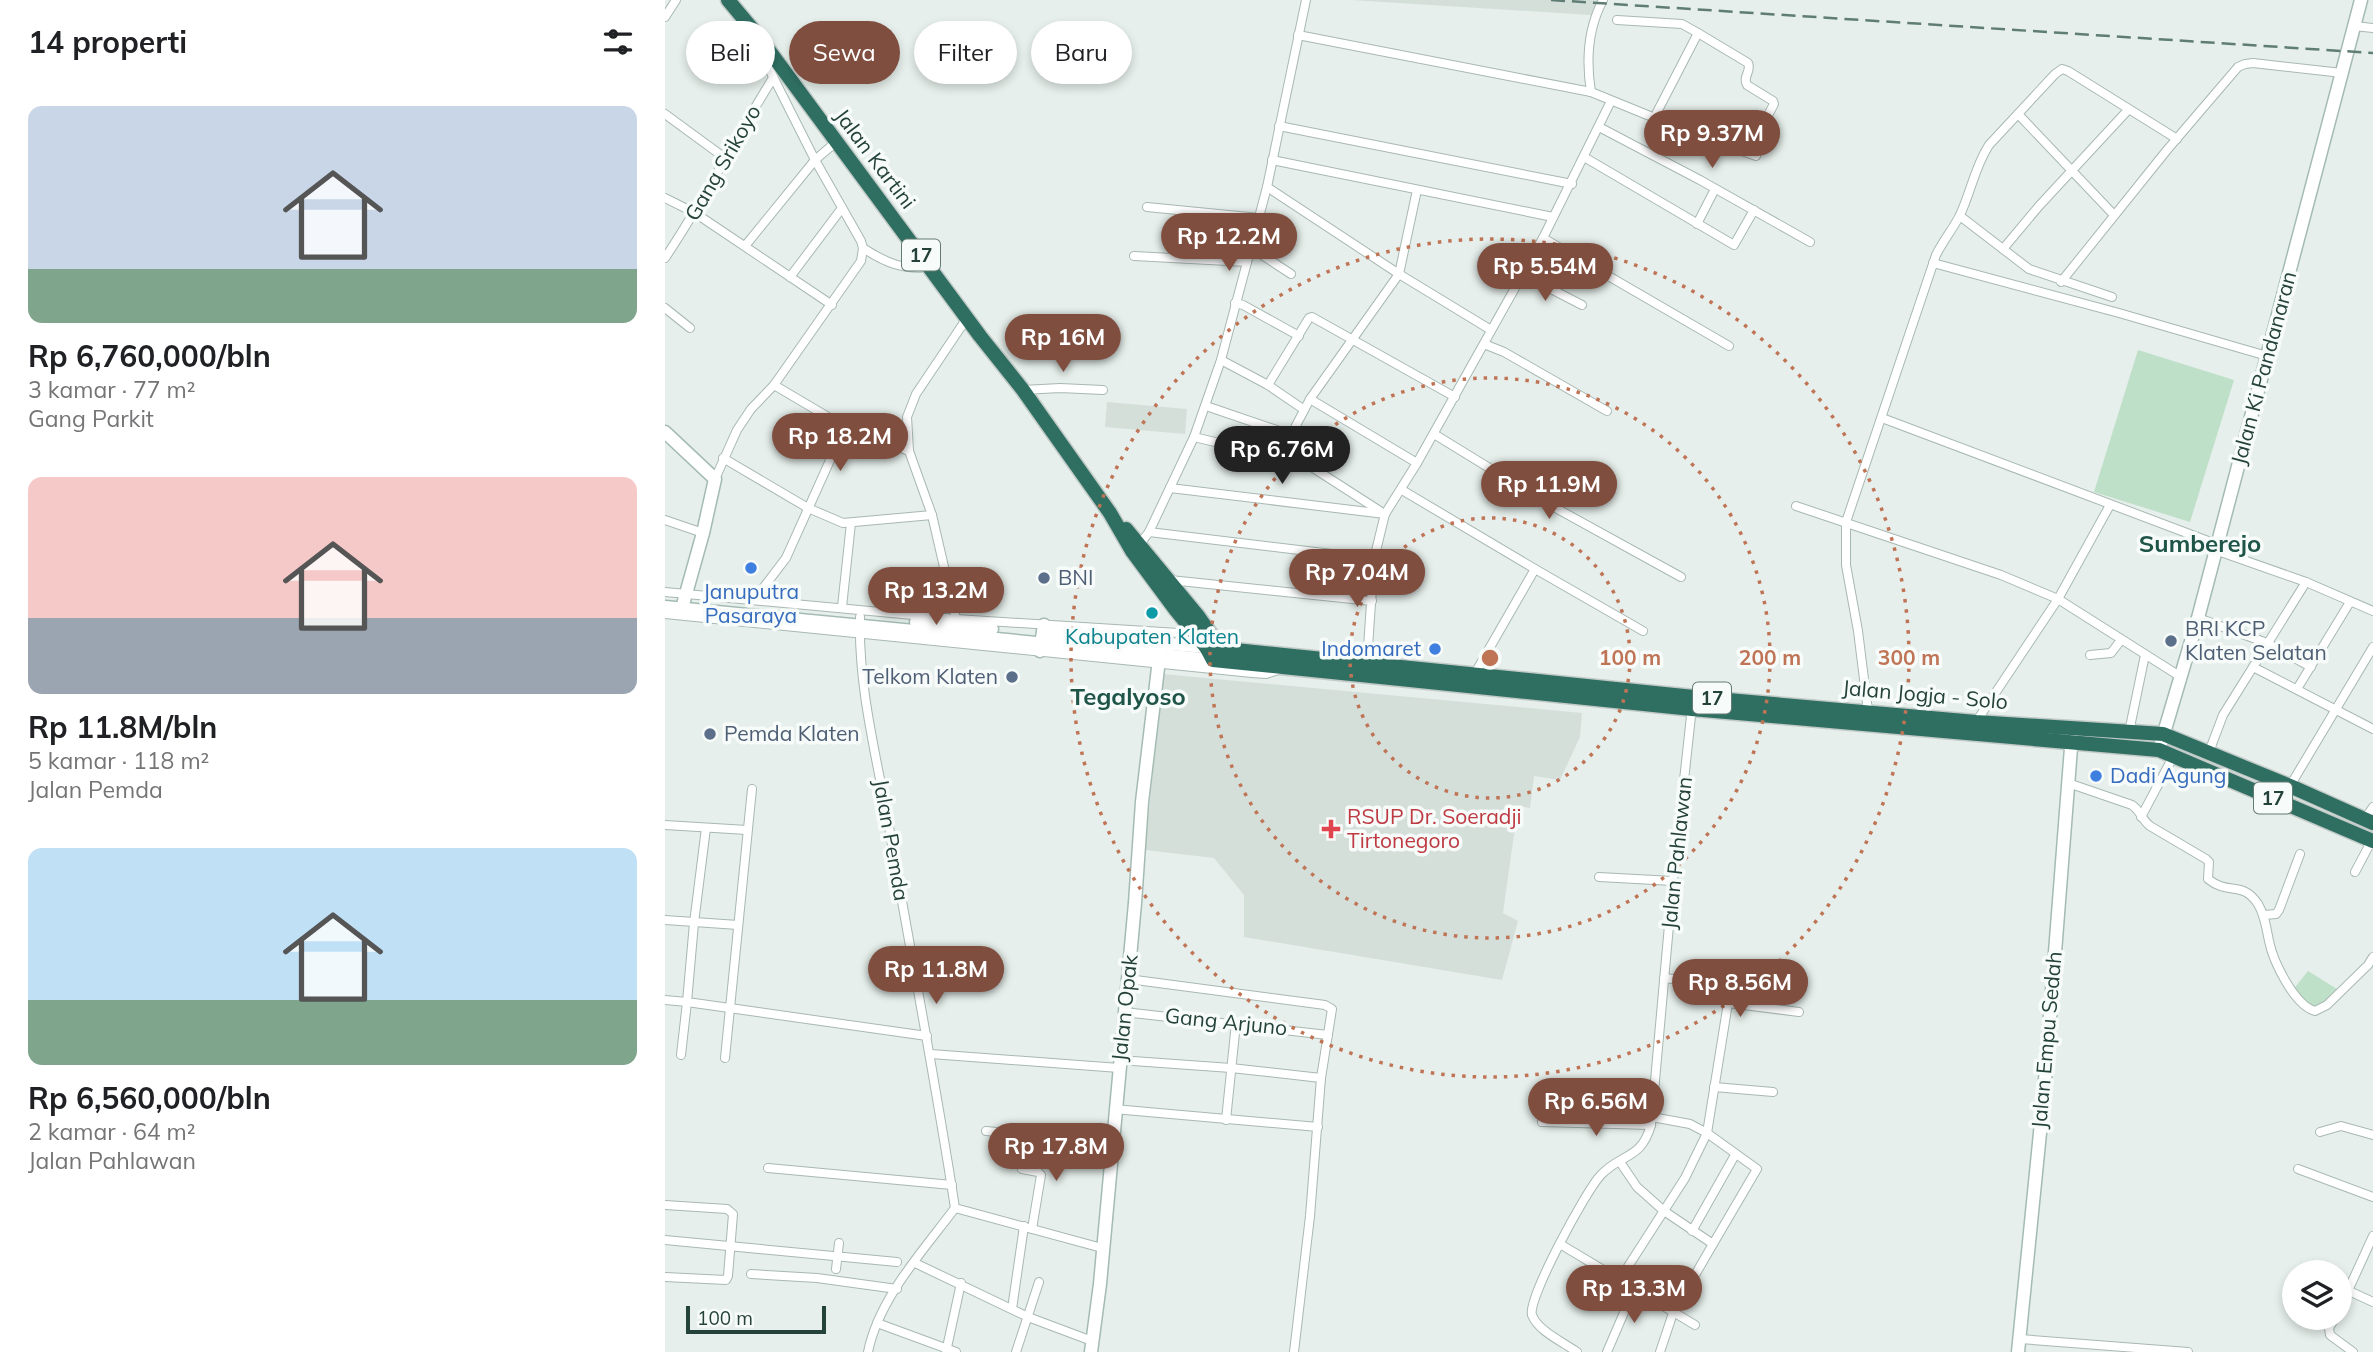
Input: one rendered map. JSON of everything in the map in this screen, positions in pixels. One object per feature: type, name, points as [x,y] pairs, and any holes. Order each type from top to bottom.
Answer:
[{"type":"highway","name":"Jalan Kartini","points":[[728,0],[744,19],[776,73],[837,142],[967,318],[1024,390],[1110,513],[1132,551],[1175,609],[1200,629]]},
{"type":"highway","name":"Jalan Kartini","points":[[1110,513],[1170,580],[1200,629]]},
{"type":"highway","name":"17","points":[[1200,629],[1217,654]]},
{"type":"highway","name":"Jalan Jogja - Solo","points":[[1217,654],[1285,668],[1474,679]]},
{"type":"highway","name":"Jalan Jogja - Solo","points":[[1217,654],[1367,662],[1474,679],[1693,703],[2072,735],[2129,732],[2163,734],[2369,822]]},
{"type":"highway","name":"Jalan Jogja - Solo","points":[[1693,703],[1868,712],[1976,722],[2159,750],[2372,840]]},
{"type":"street","points":[[665,17],[675,0]]},
{"type":"street","points":[[1140,544],[1149,532],[1194,437],[1221,360],[1267,187],[1306,0]]},
{"type":"street","points":[[1591,92],[1589,50],[1598,9],[1603,0]]},
{"type":"street","name":"Jalan Ki Pandanaran","points":[[2159,750],[2198,618],[2359,1]]},
{"type":"street","points":[[1617,20],[1682,24],[1748,63],[1745,79],[1747,85],[1774,104],[1761,130]]},
{"type":"street","points":[[2354,26],[2373,28]]},
{"type":"street","points":[[1654,118],[1698,33]]},
{"type":"street","points":[[1299,35],[1591,92],[1756,156]]},
{"type":"street","points":[[2061,282],[2238,67],[2245,64],[2342,73]]},
{"type":"street","points":[[1868,712],[1846,565],[1846,522],[1933,263],[1959,216],[1982,156],[2062,69],[2177,139]]},
{"type":"street","points":[[776,73],[814,160],[863,248],[902,268],[930,267]]},
{"type":"street","name":"Gang Srikoyo","points":[[665,258],[695,213],[776,73]]},
{"type":"street","points":[[1367,662],[1374,559],[1384,514],[1402,490],[1543,238],[1611,101]]},
{"type":"street","points":[[2003,249],[2128,110]]},
{"type":"street","points":[[665,114],[725,158]]},
{"type":"street","points":[[2018,114],[2114,215]]},
{"type":"street","points":[[1279,126],[1572,184]]},
{"type":"street","points":[[1599,127],[1810,242]]},
{"type":"street","points":[[745,246],[814,160],[837,142]]},
{"type":"street","points":[[1584,157],[1734,245],[1754,210]]},
{"type":"street","points":[[1272,160],[1553,217]]},
{"type":"street","points":[[1267,187],[1399,274],[1491,330]]},
{"type":"street","points":[[1697,223],[1715,189]]},
{"type":"street","points":[[1291,435],[1303,409],[1399,274],[1417,190]]},
{"type":"street","points":[[665,198],[695,213],[832,305]]},
{"type":"street","points":[[1147,207],[1258,218]]},
{"type":"street","points":[[790,277],[842,208]]},
{"type":"street","points":[[1959,216],[2029,269],[2112,297]]},
{"type":"street","points":[[1543,238],[1729,346]]},
{"type":"street","points":[[1250,247],[1291,274]]},
{"type":"street","points":[[683,601],[723,458],[751,409],[774,385],[832,305],[861,261],[863,248]]},
{"type":"street","points":[[1134,256],[1247,262]]},
{"type":"street","points":[[1933,263],[2267,356]]},
{"type":"street","points":[[1522,274],[1582,306]]},
{"type":"street","points":[[1235,303],[1299,337]]},
{"type":"street","points":[[665,308],[690,328]]},
{"type":"street","points":[[1268,385],[1312,317],[1455,397]]},
{"type":"street","points":[[958,626],[932,515],[909,451],[907,417],[910,406],[967,318]]},
{"type":"street","points":[[1484,344],[1504,352],[1607,411]]},
{"type":"street","points":[[1221,360],[1268,385],[1303,409]]},
{"type":"street","points":[[774,385],[845,427],[909,451]]},
{"type":"street","points":[[1024,390],[1103,390]]},
{"type":"street","points":[[1310,399],[1417,463]]},
{"type":"street","points":[[1206,406],[1291,435],[1307,464]]},
{"type":"street","points":[[1882,418],[2306,582],[2373,611]]},
{"type":"street","points":[[754,600],[786,558],[845,427]]},
{"type":"street","points":[[665,432],[715,479]]},
{"type":"street","points":[[1434,434],[1543,501],[1682,577]]},
{"type":"street","points":[[1194,437],[1307,464],[1384,514]]},
{"type":"street","points":[[723,458],[809,508],[837,520],[851,523],[932,515]]},
{"type":"street","points":[[1170,488],[1384,514]]},
{"type":"street","points":[[1402,490],[1643,631]]},
{"type":"street","points":[[1976,722],[2057,598],[2110,505]]},
{"type":"street","points":[[1796,506],[2001,575],[2057,598],[2181,677]]},
{"type":"street","points":[[665,520],[703,533]]},
{"type":"street","points":[[834,619],[851,523]]},
{"type":"street","points":[[1149,532],[1374,559]]},
{"type":"street","points":[[1474,679],[1535,569]]},
{"type":"street","points":[[1170,580],[1373,601]]},
{"type":"street","points":[[2209,752],[2224,715],[2306,582]]},
{"type":"street","points":[[665,592],[683,601]]},
{"type":"street","points":[[665,599],[834,619]]},
{"type":"street","points":[[665,607],[683,601],[754,600],[860,626],[1042,638],[1084,646],[1161,654],[1217,654]]},
{"type":"street","points":[[2297,690],[2350,602]]},
{"type":"street","points":[[665,614],[958,626],[1084,646],[1161,654],[1266,674],[1285,668]]},
{"type":"street","points":[[2198,618],[2267,643],[2311,667]]},
{"type":"street","points":[[860,626],[958,626]]},
{"type":"street","name":"Jalan Pemda","points":[[860,626],[870,736],[931,1054],[955,1208]]},
{"type":"street","points":[[1042,638],[1200,629]]},
{"type":"street","points":[[2090,656],[2111,653],[2121,639]]},
{"type":"street","points":[[2290,786],[2373,647]]},
{"type":"street","name":"Jalan Opak","points":[[1092,1346],[1128,979],[1146,761],[1161,654]]},
{"type":"street","points":[[2129,732],[2145,654]]},
{"type":"street","points":[[2253,667],[2373,729]]},
{"type":"street","name":"Jalan Pahlawan","points":[[1577,1352],[1538,1325],[1531,1311],[1535,1294],[1594,1183],[1605,1171],[1644,1145],[1652,1121],[1673,881],[1693,703]]},
{"type":"street","name":"Jalan Empu Sedah","points":[[2019,1345],[2046,1069],[2072,735]]},
{"type":"street","points":[[2141,817],[2173,755]]},
{"type":"street","points":[[2069,783],[2137,808],[2150,826],[2206,859],[2209,862],[2208,879],[2224,889],[2241,889],[2248,893],[2264,915],[2273,955],[2296,998],[2306,1008],[2317,1011],[2327,1006],[2373,957]]},
{"type":"street","points":[[725,1058],[752,789]]},
{"type":"street","points":[[2369,822],[2373,807]]},
{"type":"street","points":[[665,825],[747,830]]},
{"type":"street","points":[[681,1055],[706,828]]},
{"type":"street","points":[[2355,872],[2372,840]]},
{"type":"street","points":[[2264,915],[2276,914],[2279,910],[2300,854]]},
{"type":"street","points":[[1599,877],[1673,881]]},
{"type":"street","points":[[665,920],[738,925]]},
{"type":"street","points":[[1620,1279],[1685,1178],[1707,1133],[1728,1003],[1729,988],[1725,985],[1664,978]]},
{"type":"street","points":[[1128,979],[1330,1006],[1332,1012],[1321,1078],[1294,1352]]},
{"type":"street","points":[[665,999],[730,1006],[754,1013],[927,1036]]},
{"type":"street","points":[[1728,1003],[1799,1012]]},
{"type":"street","name":"Gang Arjuno","points":[[1124,1012],[1328,1035]]},
{"type":"street","points":[[1226,1120],[1236,1023]]},
{"type":"street","points":[[931,1054],[1231,1068],[1321,1078]]},
{"type":"street","points":[[1714,1087],[1773,1092]]},
{"type":"street","points":[[1114,1110],[1318,1127]]},
{"type":"street","points":[[1542,1122],[1652,1121],[1690,1124],[1707,1133],[1757,1170],[1674,1313],[1660,1352]]},
{"type":"street","points":[[2321,1132],[2341,1126],[2373,1135]]},
{"type":"street","points":[[986,1131],[1111,1143]]},
{"type":"street","points":[[1028,1157],[1031,1134]]},
{"type":"street","points":[[1692,1231],[1735,1155]]},
{"type":"street","points":[[1620,1162],[1637,1187],[1664,1211],[1713,1244]]},
{"type":"street","points":[[768,1168],[952,1185]]},
{"type":"street","points":[[1012,1309],[1041,1175],[1021,1169]]},
{"type":"street","points":[[2298,1169],[2373,1198]]},
{"type":"street","points":[[665,1205],[731,1211],[733,1214],[726,1280],[665,1277]]},
{"type":"street","points":[[867,1352],[877,1323],[897,1289],[955,1208],[1103,1248]]},
{"type":"street","points":[[2352,1284],[2373,1236]]},
{"type":"street","points":[[665,1240],[897,1262]]},
{"type":"street","points":[[836,1269],[839,1242]]},
{"type":"street","points":[[1560,1244],[1695,1325]]},
{"type":"street","points":[[915,1263],[1092,1346]]},
{"type":"street","points":[[751,1274],[817,1278],[897,1289]]},
{"type":"street","points":[[1016,1352],[1039,1282]]},
{"type":"street","points":[[877,1323],[950,1351],[961,1283]]},
{"type":"street","points":[[1607,1352],[1635,1287]]},
{"type":"street","points":[[2352,1292],[2373,1302]]},
{"type":"street","points":[[2329,1330],[2330,1335],[2353,1352]]},
{"type":"street","points":[[2019,1345],[2188,1352]]},
{"type":"shaded area","points":[[1351,0],[1598,0],[1591,15]]},
{"type":"shaded area","points":[[1107,402],[1187,409],[1185,434],[1105,427]]},
{"type":"shaded area","name":"RSUP Dr. Soeradji Tirtonegoro","points":[[1163,674],[1582,713],[1580,737],[1560,780],[1534,776],[1530,808],[1518,806],[1503,913],[1518,921],[1502,980],[1244,937],[1244,895],[1214,858],[1145,850]]},
{"type":"green space","points":[[2138,350],[2234,380],[2190,522],[2094,492]]},
{"type":"green space","points":[[2308,971],[2337,989],[2323,1004],[2304,1006],[2292,991]]},
{"type":"railway","points":[[1551,0],[2373,53]]},
{"type":"place","name":"Januputra Pasaraya","points":[[751,568]]},
{"type":"place","name":"BNI","points":[[1044,578]]},
{"type":"place","name":"Kabupaten Klaten","points":[[1152,613]]},
{"type":"place","name":"BRI KCP Klaten Selatan","points":[[2171,641]]},
{"type":"place","name":"Indomaret","points":[[1435,649]]},
{"type":"place","name":"Telkom Klaten","points":[[1012,677]]},
{"type":"place","name":"Pemda Klaten","points":[[710,734]]},
{"type":"place","name":"Dadi Agung","points":[[2096,776]]},
{"type":"place","name":"RSUP Dr. Soeradji Tirtonegoro","points":[[1331,829]]},
{"type":"district","name":"Sumberejo","points":[[2200,544]]},
{"type":"district","name":"Tegalyoso","points":[[1128,697]]}]
